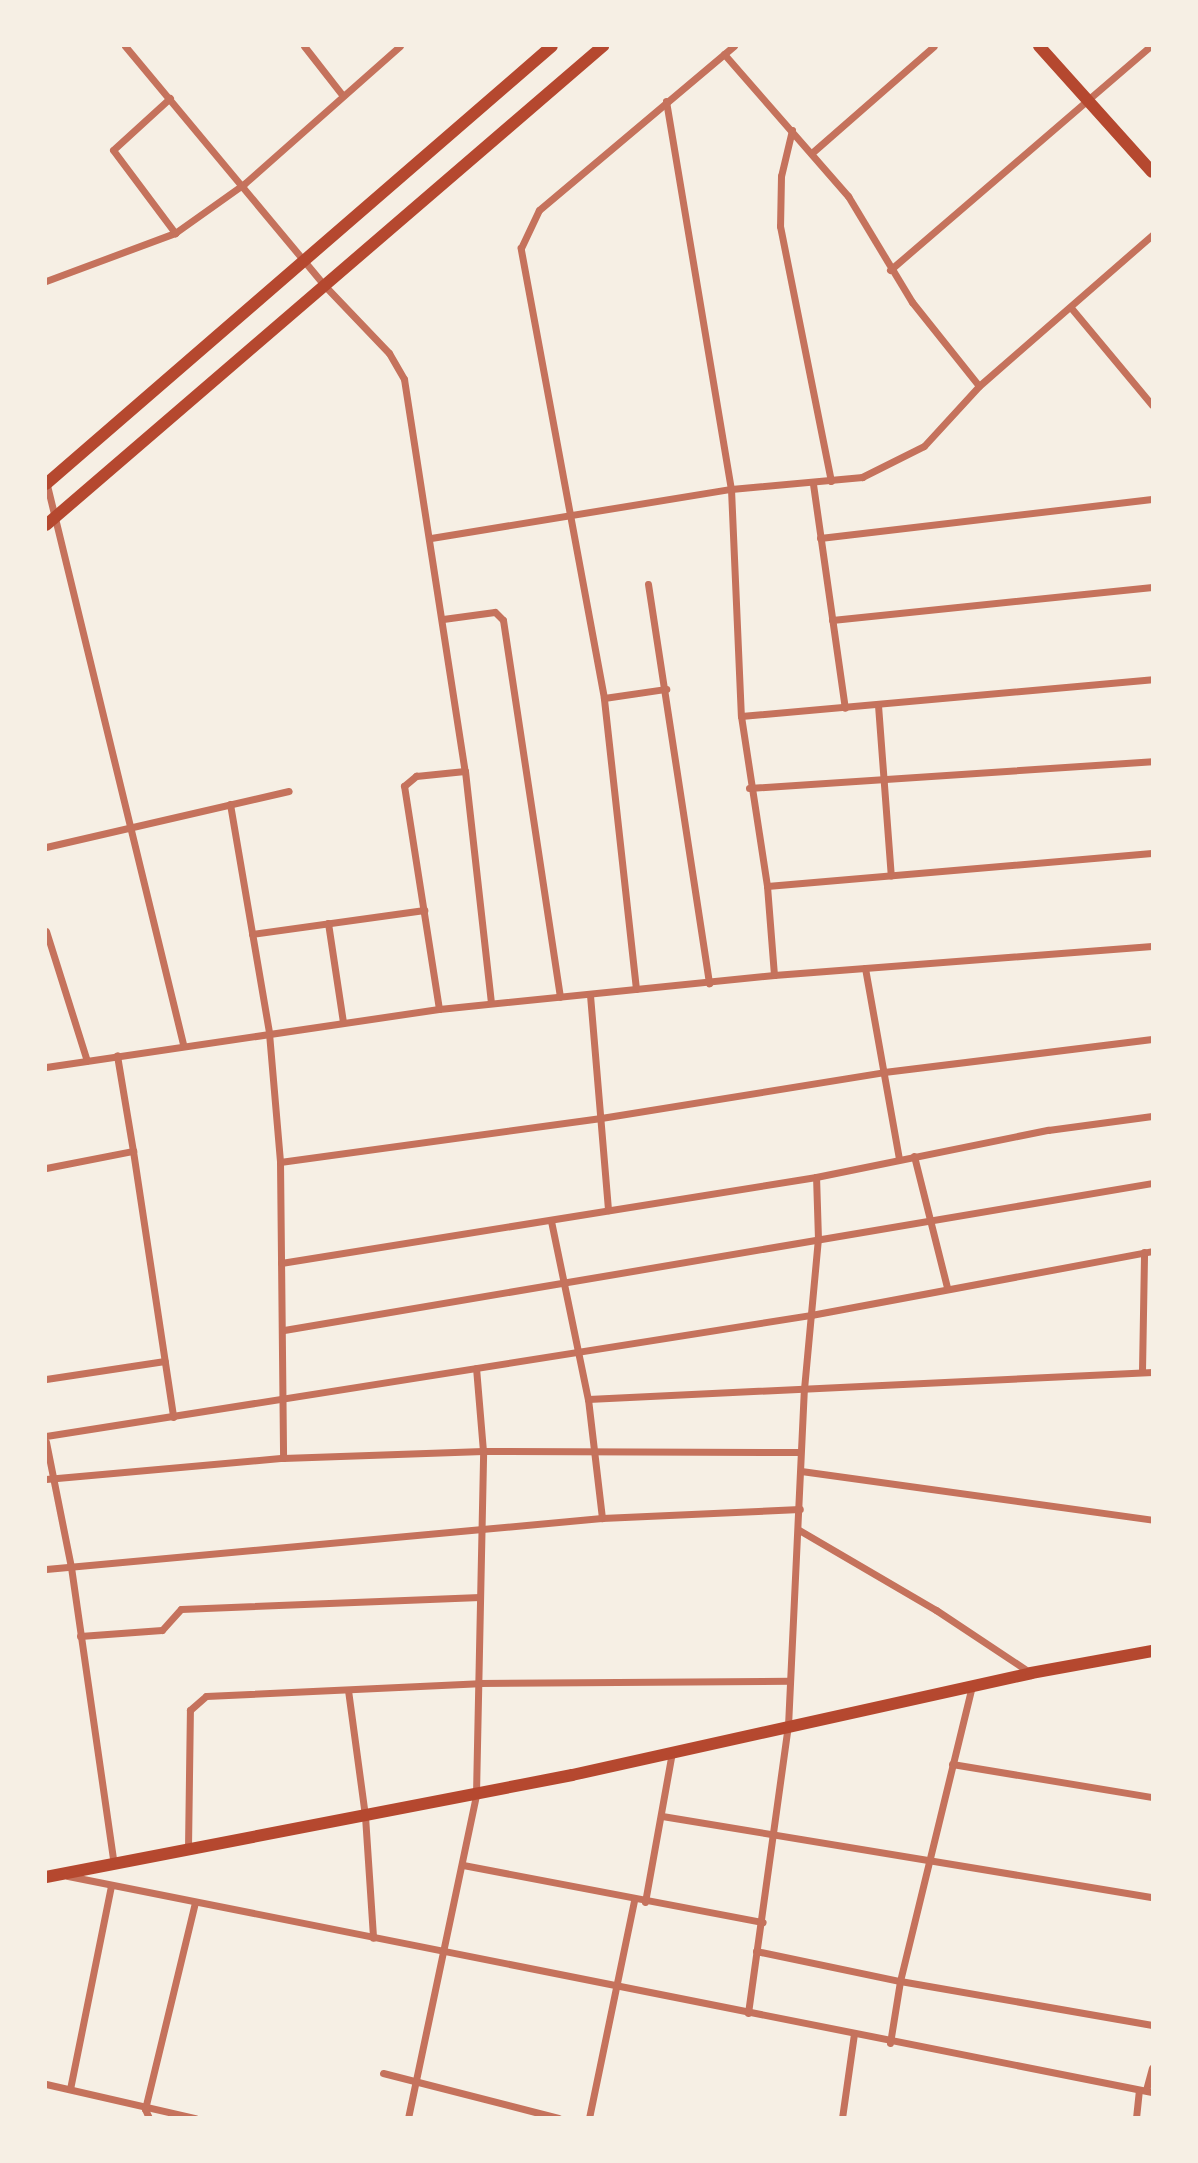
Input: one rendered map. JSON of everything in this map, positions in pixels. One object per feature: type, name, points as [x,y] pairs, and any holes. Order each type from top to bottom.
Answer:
[{"type":"main road","points":[[46,483],[552,46]]},
{"type":"main road","points":[[50,522],[603,46]]},
{"type":"main road","points":[[1039,46],[1153,172]]},
{"type":"main road","points":[[51,1875],[476,1794],[971,1689],[1031,1673],[1153,1651]]},
{"type":"street","points":[[125,46],[244,184],[324,285],[388,353],[404,379],[431,538],[465,771],[491,1003]]},
{"type":"street","points":[[304,46],[344,96]]},
{"type":"street","points":[[46,281],[175,233],[244,184],[400,46]]},
{"type":"street","points":[[636,989],[604,698],[522,248],[524,234],[539,210],[734,46]]},
{"type":"street","points":[[814,151],[934,46]]},
{"type":"street","points":[[890,270],[1150,46]]},
{"type":"street","points":[[724,54],[814,151],[848,195],[890,270],[979,386]]},
{"type":"street","points":[[170,98],[113,150],[175,233]]},
{"type":"street","points":[[666,101],[731,489],[741,716],[749,788],[767,886],[774,975]]},
{"type":"street","points":[[792,130],[781,176],[780,226],[831,481]]},
{"type":"street","points":[[431,538],[731,489],[813,484],[862,477],[924,446],[979,386],[1072,309],[1153,234]]},
{"type":"street","points":[[1072,309],[1153,405]]},
{"type":"street","points":[[46,483],[50,522],[183,1044]]},
{"type":"street","points":[[813,484],[845,708]]},
{"type":"street","points":[[820,538],[1153,499]]},
{"type":"street","points":[[648,584],[709,983]]},
{"type":"street","points":[[832,620],[1153,587]]},
{"type":"street","points":[[443,620],[495,612],[503,620],[560,998]]},
{"type":"street","points":[[741,716],[1153,679]]},
{"type":"street","points":[[604,698],[666,689]]},
{"type":"street","points":[[878,705],[891,876]]},
{"type":"street","points":[[749,788],[1153,761]]},
{"type":"street","points":[[439,1009],[404,786],[416,776],[465,771]]},
{"type":"street","points":[[46,847],[289,791]]},
{"type":"street","points":[[230,804],[269,1033],[280,1162],[284,1329],[283,1458]]},
{"type":"street","points":[[767,886],[1153,853]]},
{"type":"street","points":[[252,934],[424,910]]},
{"type":"street","points":[[328,923],[343,1022]]},
{"type":"street","points":[[46,931],[87,1061]]},
{"type":"street","points":[[46,1067],[183,1044],[491,1003],[774,975],[1153,946]]},
{"type":"street","points":[[864,968],[899,1159]]},
{"type":"street","points":[[590,995],[608,1210]]},
{"type":"street","points":[[280,1162],[601,1118],[884,1072],[1153,1039]]},
{"type":"street","points":[[117,1055],[173,1417]]},
{"type":"street","points":[[281,1264],[816,1177],[1048,1130],[1153,1116]]},
{"type":"street","points":[[46,1168],[133,1151]]},
{"type":"street","points":[[914,1156],[947,1287]]},
{"type":"street","points":[[748,2013],[776,1834],[788,1726],[800,1509],[800,1451],[818,1240],[816,1177]]},
{"type":"street","points":[[284,1329],[566,1284],[1153,1183]]},
{"type":"street","points":[[551,1221],[588,1399],[601,1518]]},
{"type":"street","points":[[46,1436],[283,1400],[579,1349],[811,1315],[947,1287],[1149,1251],[1148,1324],[1142,1371]]},
{"type":"street","points":[[46,1379],[164,1361]]},
{"type":"street","points":[[408,2118],[476,1794],[483,1451],[477,1368]]},
{"type":"street","points":[[588,1399],[1153,1372]]},
{"type":"street","points":[[46,1442],[50,1478],[71,1567],[114,1864]]},
{"type":"street","points":[[50,1478],[283,1458],[483,1451],[800,1451]]},
{"type":"street","points":[[801,1471],[1153,1520]]},
{"type":"street","points":[[46,1569],[601,1518],[800,1509]]},
{"type":"street","points":[[799,1530],[936,1610],[1031,1673]]},
{"type":"street","points":[[80,1636],[162,1630],[181,1609],[480,1597]]},
{"type":"street","points":[[188,1848],[193,1703],[206,1696],[479,1684],[789,1681]]},
{"type":"street","points":[[890,2043],[900,1981],[971,1689]]},
{"type":"street","points":[[348,1690],[365,1816],[373,1938]]},
{"type":"street","points":[[645,1902],[672,1752]]},
{"type":"street","points":[[952,1764],[1153,1797]]},
{"type":"street","points":[[662,1816],[1153,1897]]},
{"type":"street","points":[[463,1865],[634,1900],[763,1922]]},
{"type":"street","points":[[51,1875],[890,2043],[1146,2091]]},
{"type":"street","points":[[70,2089],[111,1885]]},
{"type":"street","points":[[589,2118],[634,1900]]},
{"type":"street","points":[[149,2118],[145,2109],[195,1902]]},
{"type":"street","points":[[756,1951],[900,1981],[1153,2025]]},
{"type":"street","points":[[842,2118],[854,2034]]},
{"type":"street","points":[[1136,2118],[1153,2068]]},
{"type":"street","points":[[383,2073],[558,2118]]},
{"type":"street","points":[[46,2084],[145,2109],[195,2118]]}]
